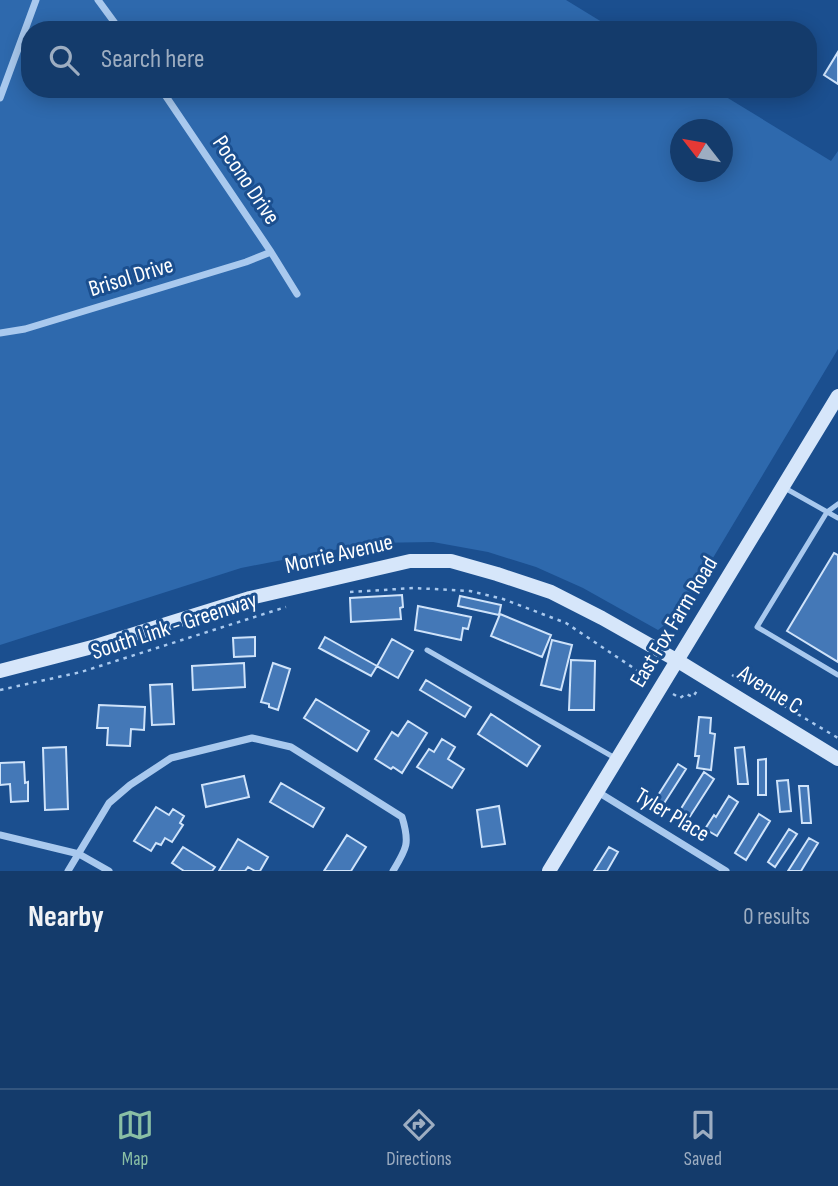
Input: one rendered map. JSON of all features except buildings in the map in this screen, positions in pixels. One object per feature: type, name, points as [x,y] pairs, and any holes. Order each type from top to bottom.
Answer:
[{"type":"main road","name":"East Fox Farm Road","points":[[549,871],[838,396]]},
{"type":"main road","name":"Morrie Avenue","points":[[0,671],[96,646],[250,598],[410,561],[451,562],[497,573],[551,592],[678,661]]},
{"type":"main road","name":"Avenue C","points":[[678,661],[838,759]]},
{"type":"street","points":[[28,21],[36,0]]},
{"type":"street","points":[[98,0],[113,21]]},
{"type":"street","points":[[0,97],[21,40]]},
{"type":"street","name":"Pocono Drive","points":[[167,98],[297,294]]},
{"type":"street","name":"Brisol Drive","points":[[0,333],[25,329],[271,252]]},
{"type":"street","points":[[68,871],[109,803],[130,785],[171,758],[252,738],[291,747],[402,817],[407,834],[405,851],[393,871]]},
{"type":"street","name":"Tyler Place","points":[[598,792],[726,871]]},
{"type":"street","points":[[0,835],[79,854],[109,871]]},
{"type":"lane","points":[[783,487],[838,518]]},
{"type":"lane","points":[[838,504],[827,512],[757,627],[838,675]]},
{"type":"lane","points":[[428,650],[618,759]]},
{"type":"path","points":[[348,592],[414,588],[470,591],[503,599],[566,623],[680,698],[686,694],[693,697],[705,677]]},
{"type":"path","name":"South Link - Greenway","points":[[0,690],[81,672],[291,605]]},
{"type":"path","points":[[725,672],[838,738]]},
{"type":"shaded area","points":[[0,0],[566,0],[600,21],[21,21],[21,98],[728,98],[831,161],[838,151],[838,349],[680,613],[658,630],[583,588],[536,567],[488,552],[433,542],[370,543],[241,568],[0,645]]}]
